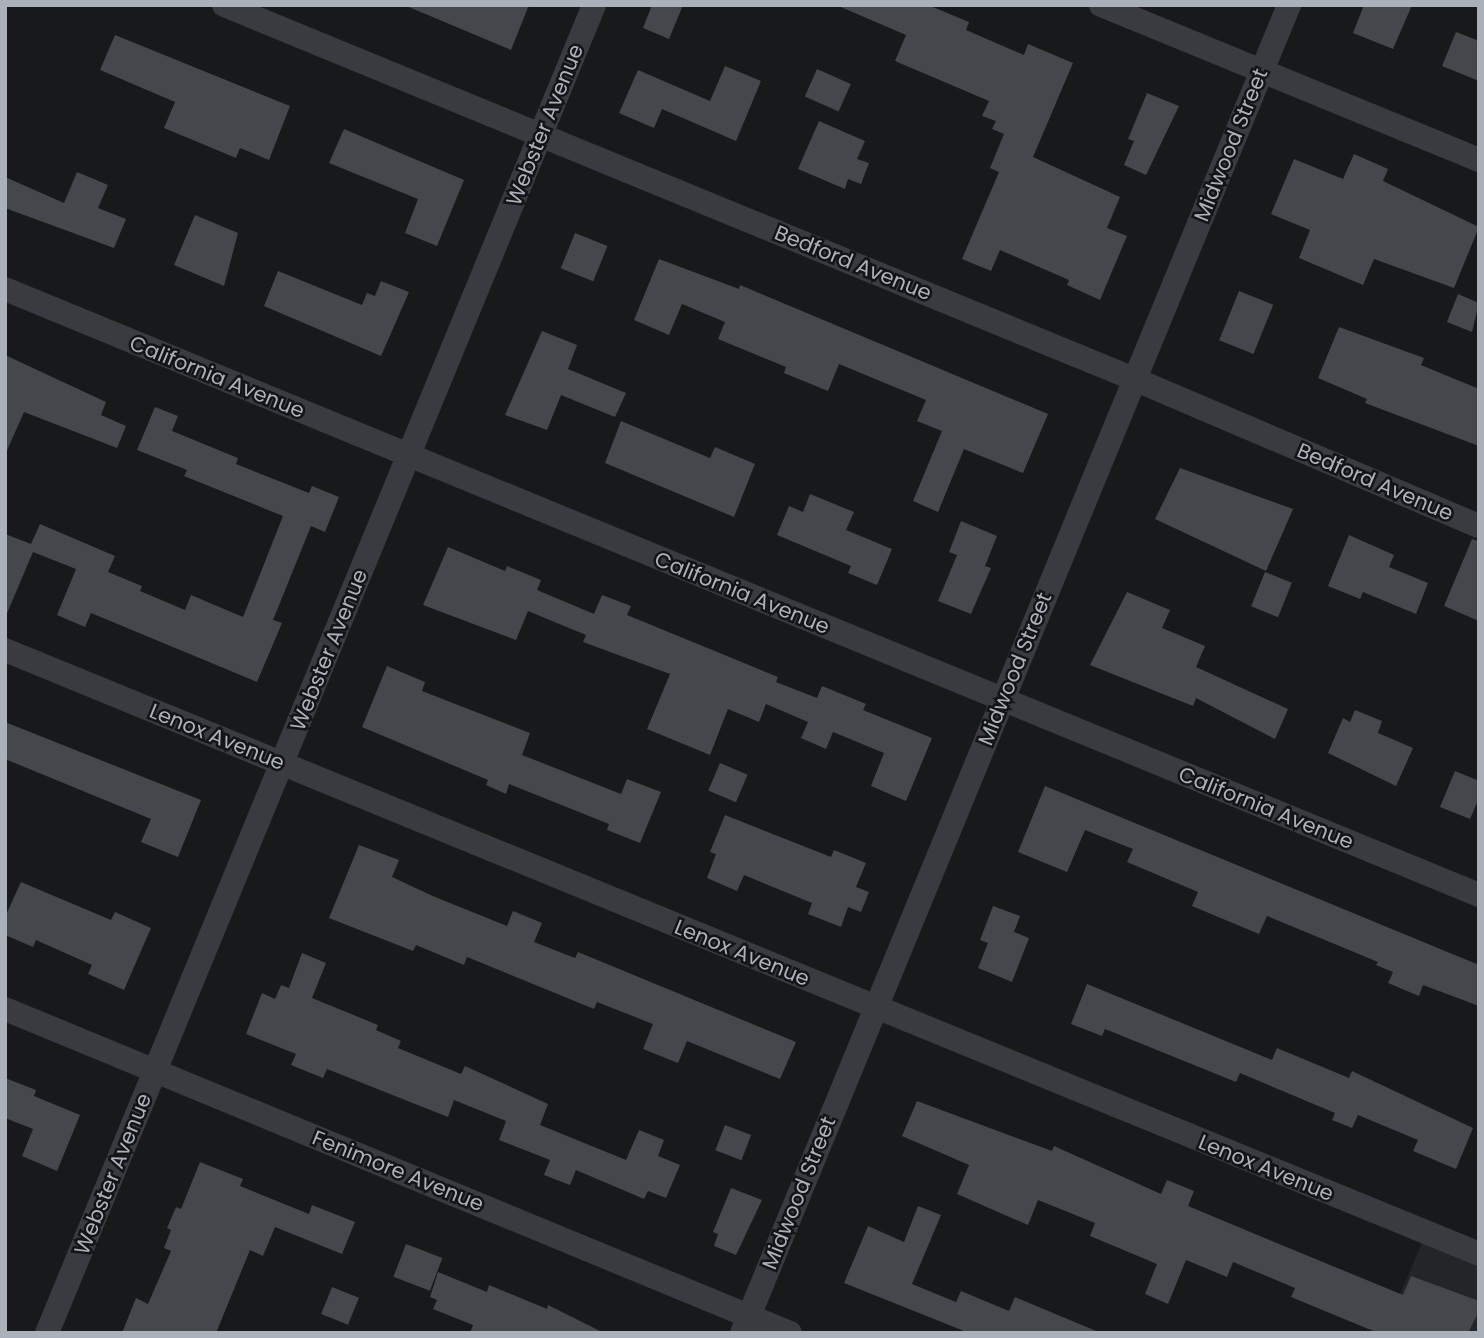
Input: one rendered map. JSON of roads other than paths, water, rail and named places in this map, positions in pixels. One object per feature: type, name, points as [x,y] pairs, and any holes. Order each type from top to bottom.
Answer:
[{"type":"street","name":"Bedford Avenue","points":[[224,5],[1135,379],[1479,526]]},
{"type":"street","name":"Webster Avenue","points":[[47,1333],[594,5]]},
{"type":"street","points":[[1101,5],[1479,160]]},
{"type":"street","name":"Midwood Street","points":[[746,1324],[1289,5]]},
{"type":"street","name":"California Avenue","points":[[5,289],[1479,895]]},
{"type":"street","name":"Lenox Avenue","points":[[5,650],[1479,1254]]},
{"type":"street","name":"Fenimore Avenue","points":[[5,1009],[746,1324],[790,1333]]}]
